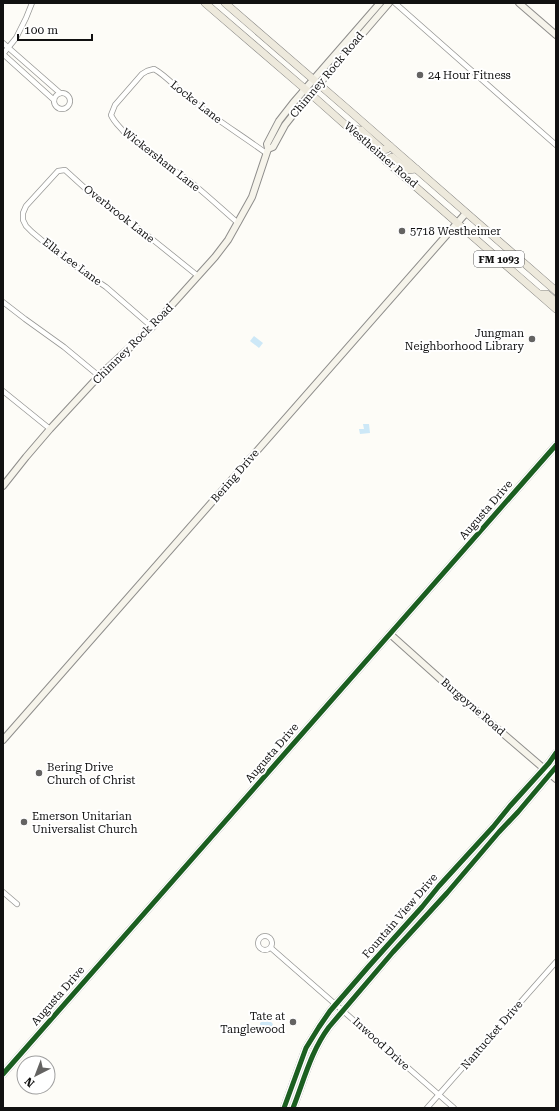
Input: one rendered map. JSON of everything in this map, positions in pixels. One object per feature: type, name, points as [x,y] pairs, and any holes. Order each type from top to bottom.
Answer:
[{"type":"main road","name":"Westheimer Road","points":[[204,3],[311,94],[556,309]]},
{"type":"main road","name":"Westheimer Road","points":[[225,3],[556,291]]},
{"type":"main road","points":[[350,129],[361,130],[383,150],[390,146]]},
{"type":"main road","points":[[377,163],[392,157],[408,170],[416,170]]},
{"type":"main road","points":[[540,294],[547,294],[556,302]]},
{"type":"street","points":[[3,43],[8,48],[60,93],[65,93],[69,96],[71,101],[69,106],[64,109],[58,108],[54,100],[3,54],[8,48],[16,38],[32,3]]},
{"type":"street","points":[[380,3],[387,6]]},
{"type":"street","name":"Chimney Rock Road","points":[[267,151],[273,147],[285,125],[311,94],[316,82],[380,3]]},
{"type":"street","points":[[394,3],[556,145]]},
{"type":"street","points":[[519,3],[556,35]]},
{"type":"street","name":"Chimney Rock Road","points":[[3,486],[50,429],[99,376],[152,327],[215,257],[228,240],[252,197],[267,151],[266,144],[279,121],[305,89],[316,82],[387,6]]},
{"type":"street","name":"Locke Lane","points":[[129,89],[142,74],[154,69],[162,73],[180,91],[204,110],[267,151]]},
{"type":"street","name":"Wickersham Lane","points":[[129,89],[115,105],[111,115],[114,121],[134,141],[192,183],[238,223]]},
{"type":"street","points":[[54,100],[60,93]]},
{"type":"street","points":[[279,121],[285,125]]},
{"type":"street","name":"Overbrook Lane","points":[[43,188],[58,171],[64,170],[87,190],[198,276]]},
{"type":"street","name":"Ella Lee Lane","points":[[43,188],[26,206],[23,213],[23,220],[26,226],[62,258],[106,287],[152,327]]},
{"type":"street","name":"Bering Drive","points":[[3,740],[466,213]]},
{"type":"street","points":[[3,302],[64,347],[99,376]]},
{"type":"street","points":[[3,391],[50,429]]},
{"type":"street","name":"Augusta Drive","points":[[3,1074],[556,445]]},
{"type":"street","name":"Burgoyne Road","points":[[390,634],[556,779]]},
{"type":"street","name":"Fountain View Drive","points":[[284,1108],[306,1048],[319,1027],[386,947],[556,753]]},
{"type":"street","name":"Fountain View Drive","points":[[293,1108],[309,1064],[329,1026],[556,767]]},
{"type":"street","points":[[492,827],[499,832]]},
{"type":"street","points":[[457,867],[464,872]]},
{"type":"street","points":[[4,895],[17,904]]},
{"type":"street","points":[[422,907],[428,913]]},
{"type":"street","points":[[386,947],[393,952]]},
{"type":"street","name":"Inwood Drive","points":[[271,948],[454,1108]]},
{"type":"street","name":"Nantucket Drive","points":[[427,1108],[556,962]]},
{"type":"street","points":[[294,1081],[302,1083]]},
{"type":"water","points":[[254,336],[263,343],[259,348],[250,341]]},
{"type":"water","points":[[363,424],[369,424],[370,433],[360,434],[359,429],[364,429]]},
{"type":"water","points":[[264,1020],[270,1021],[273,1024],[272,1026],[268,1028],[262,1027],[260,1023]]},
{"type":"cycle path","points":[[3,1074],[556,445]]},
{"type":"cycle path","points":[[284,1108],[306,1048],[330,1011],[439,886],[493,827],[556,753]]},
{"type":"cycle path","points":[[293,1108],[308,1066],[317,1046],[329,1027],[556,767]]},
{"type":"place","name":"24 Hour Fitness","points":[[420,75]]},
{"type":"place","name":"5718 Westheimer","points":[[402,231]]},
{"type":"place","name":"Jungman Neighborhood Library","points":[[532,339]]},
{"type":"place","name":"Bering Drive Church of Christ","points":[[39,773]]},
{"type":"place","name":"Emerson Unitarian Universalist Church","points":[[24,822]]},
{"type":"place","name":"Tate at Tanglewood","points":[[293,1022]]}]
